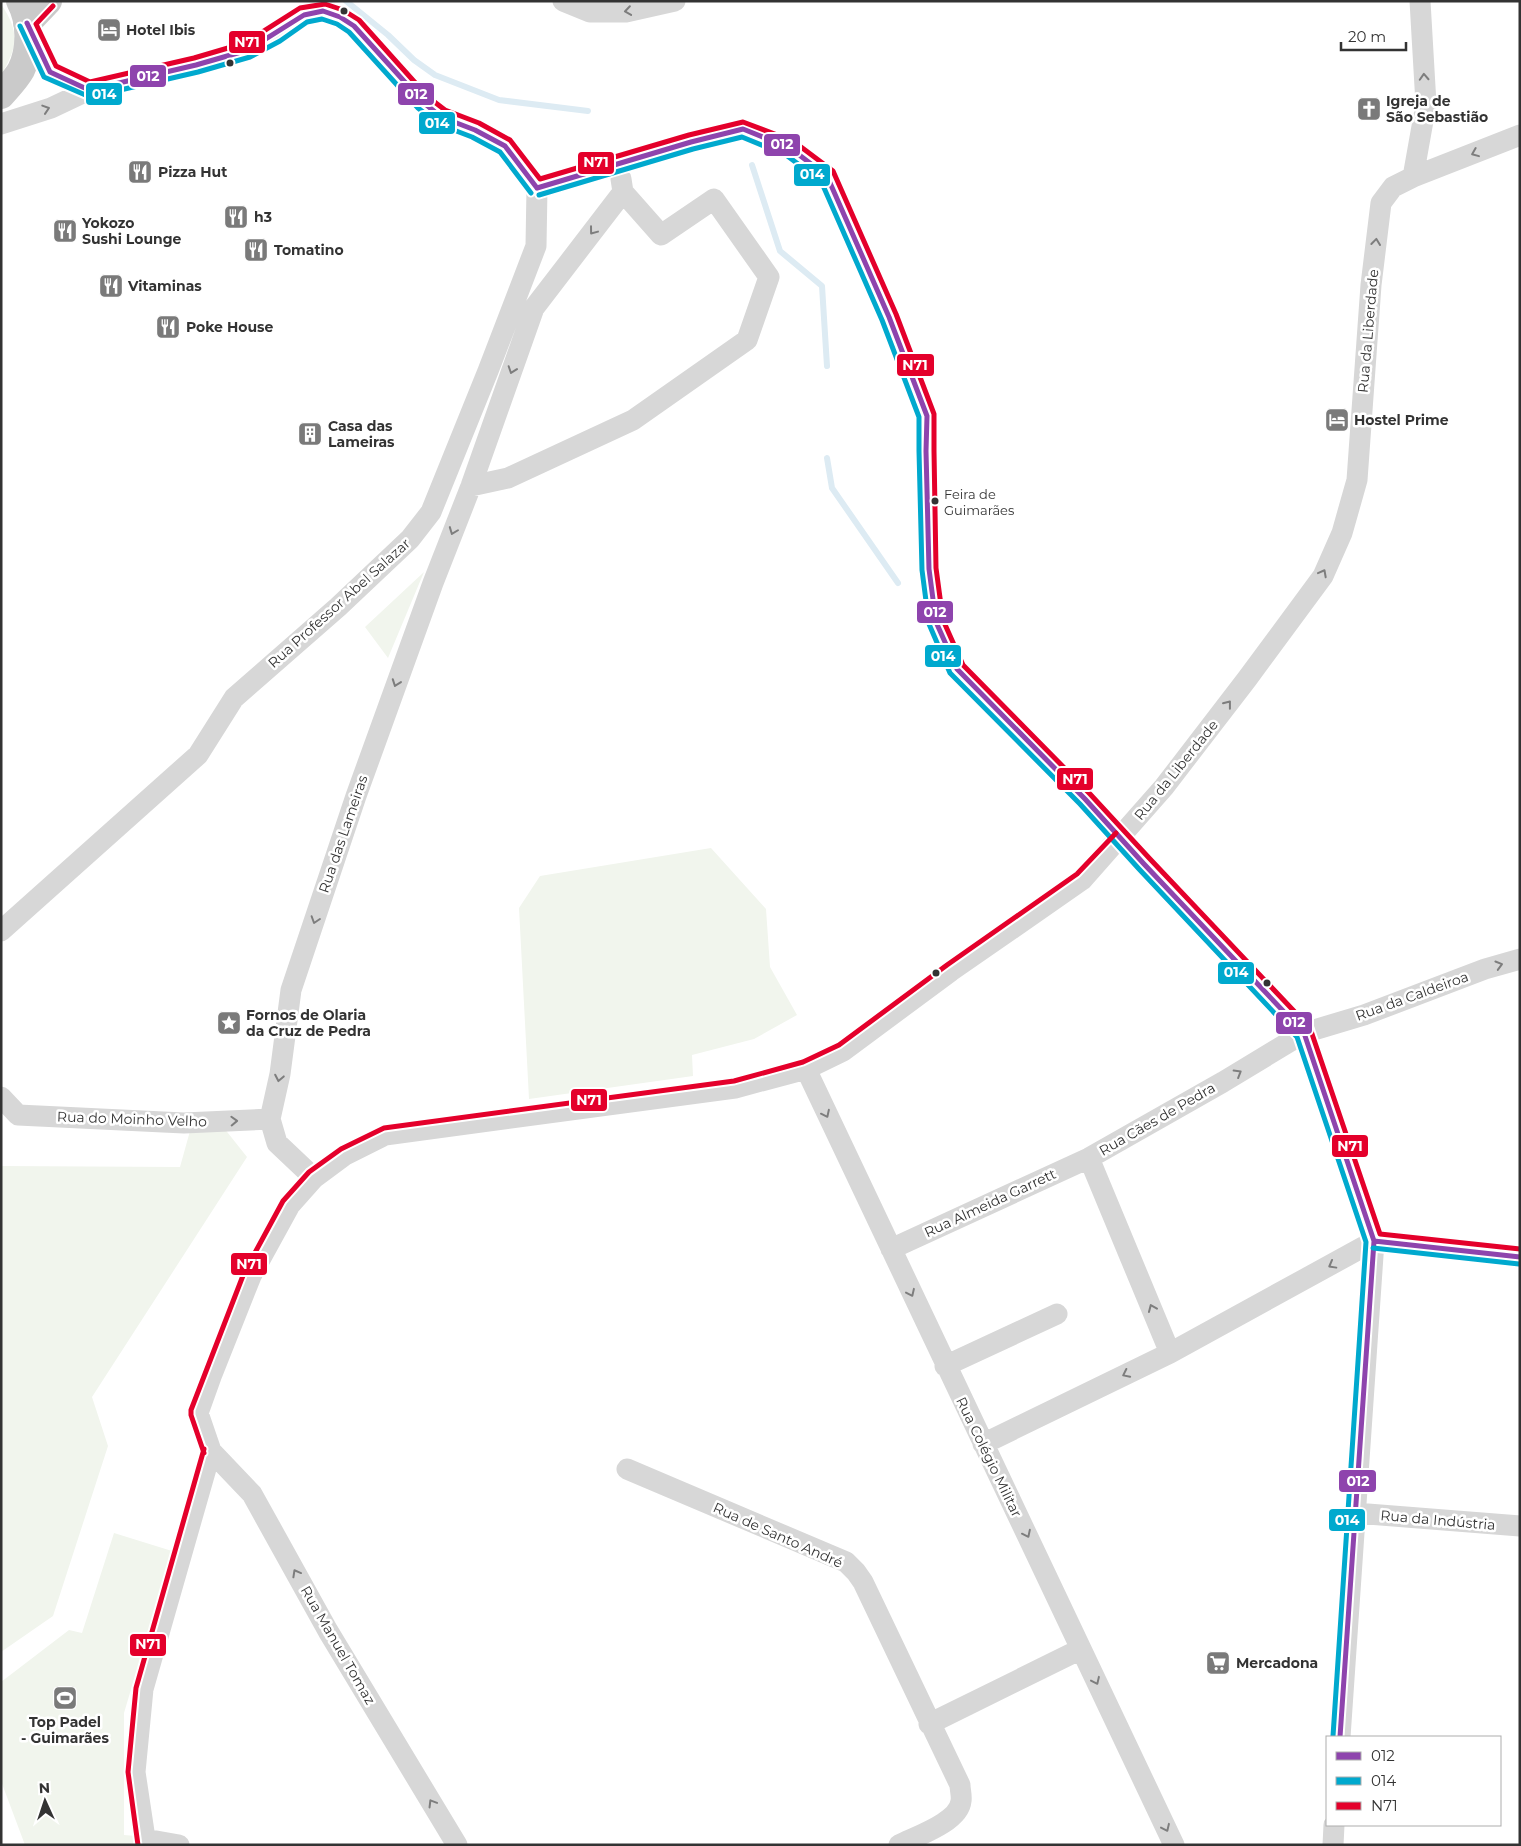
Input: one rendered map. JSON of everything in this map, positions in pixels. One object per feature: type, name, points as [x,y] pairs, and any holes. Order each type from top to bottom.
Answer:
[{"type":"main road","points":[[1,95],[21,70],[26,56],[24,12],[48,1]]},
{"type":"street","points":[[563,1],[590,12],[626,12],[675,1]]},
{"type":"street","points":[[1413,178],[1426,104],[1420,1]]},
{"type":"street","points":[[1,124],[51,108],[88,90],[196,65],[248,50],[304,15],[323,11],[340,17],[354,26],[423,102],[441,117],[475,130],[505,146],[537,188],[691,142],[743,129],[790,148],[827,176],[889,317],[927,416],[929,569],[936,622],[958,669],[1078,792],[1304,1033],[1374,1241],[1340,1736]]},
{"type":"street","points":[[24,12],[50,72],[88,90]]},
{"type":"street","name":"Rua da Liberdade","points":[[211,1452],[198,1413],[251,1276],[290,1205],[314,1178],[345,1154],[385,1135],[735,1088],[806,1069],[843,1051],[951,971],[1082,880],[1164,787],[1247,680],[1317,584],[1342,533],[1357,480],[1371,285],[1381,203],[1393,188],[1413,178],[1520,135]]},
{"type":"street","points":[[471,486],[508,478],[633,420],[747,340],[769,277],[714,198],[661,235],[623,192],[621,180],[623,163]]},
{"type":"street","name":"Rua Professor Abel Salazar","points":[[1,931],[198,755],[234,698],[338,607],[410,539],[431,512],[536,246],[537,188]]},
{"type":"street","points":[[471,486],[534,308],[623,192]]},
{"type":"street","name":"Rua das Lameiras","points":[[270,1120],[280,1074],[292,990],[391,697],[471,486]]},
{"type":"street","name":"Rua da Caldeiroa","points":[[1304,1033],[1364,1015],[1485,969],[1520,959]]},
{"type":"street","name":"Rua Cães de Pedra","points":[[1170,1353],[1089,1158],[1223,1082],[1304,1033]]},
{"type":"street","name":"Rua Colégio Militar","points":[[806,1069],[1174,1845]]},
{"type":"street","name":"Rua do Moinho Velho","points":[[1,1097],[18,1115],[184,1123],[270,1120]]},
{"type":"street","points":[[270,1120],[277,1143],[314,1178]]},
{"type":"street","name":"Rua Almeida Garrett","points":[[891,1248],[1089,1158]]},
{"type":"street","points":[[983,1444],[1170,1353],[1374,1241],[1520,1256]]},
{"type":"street","points":[[946,1366],[1057,1314]]},
{"type":"street","points":[[179,1845],[146,1842],[136,1772],[143,1690],[211,1452]]},
{"type":"street","name":"Rua Manuel Tomaz","points":[[211,1452],[252,1494],[328,1631],[457,1845]]},
{"type":"street","name":"Rua de Santo André","points":[[627,1469],[846,1562],[856,1572],[863,1582],[929,1724],[960,1785],[962,1802],[955,1814],[944,1823],[899,1845]]},
{"type":"street","name":"Rua da Indústria","points":[[1355,1513],[1520,1526]]},
{"type":"street","points":[[929,1724],[1081,1649]]},
{"type":"street","points":[[1333,1845],[1334,1826]]},
{"type":"shaded area","points":[[1,4],[14,31],[14,40],[11,56],[1,75]]},
{"type":"shaded area","points":[[424,572],[388,658],[365,627]]},
{"type":"shaded area","points":[[711,848],[766,909],[770,967],[797,1015],[754,1039],[692,1055],[693,1076],[529,1099],[519,908],[540,876]]},
{"type":"shaded area","points":[[224,1128],[247,1157],[92,1397],[108,1446],[53,1616],[1,1652],[1,1166],[180,1167],[190,1131]]},
{"type":"shaded area","name":"Top Padel - Guimarães","points":[[114,1533],[172,1551],[124,1713],[124,1835],[136,1836],[138,1845],[25,1845],[1,1781],[1,1682],[69,1630],[82,1633]]},
{"type":"waterway","points":[[346,1],[388,35],[414,60],[435,75],[499,100],[588,111]]},
{"type":"waterway","points":[[752,165],[780,251],[822,286],[827,366]]},
{"type":"waterway","points":[[827,458],[832,488],[898,583]]},
{"type":"transit line","name":"N71","points":[[53,6],[36,24],[56,66],[90,82],[194,58],[245,43],[300,8],[325,4],[343,10],[359,20],[428,97],[445,110],[479,123],[510,140],[540,179],[689,135],[743,122],[793,141],[833,171],[896,314],[934,414],[936,568],[943,620],[963,665],[1090,794],[1310,1028],[1380,1234],[1520,1249]]},
{"type":"transit line","name":"012","points":[[27,23],[50,72],[89,90],[196,65],[248,50],[304,15],[323,11],[340,17],[354,26],[423,102],[441,117],[475,130],[505,146],[537,188]]},
{"type":"transit line","name":"014","points":[[20,26],[44,77],[90,97],[198,72],[250,57],[280,41],[307,22],[322,19],[337,24],[349,32],[418,108],[438,124],[472,137],[500,152],[531,193]]},
{"type":"transit line","name":"012","points":[[537,188],[691,142],[743,129],[790,148],[827,176],[889,317],[927,416],[929,569],[936,622],[957,669],[1085,799],[1304,1033],[1374,1241],[1340,1736]]},
{"type":"transit line","name":"014","points":[[539,195],[693,149],[742,137],[786,155],[821,181],[882,320],[919,417],[922,570],[929,624],[950,673],[1080,804],[1297,1037],[1366,1242],[1333,1736]]},
{"type":"transit line","name":"N71","points":[[204,1453],[191,1410],[244,1273],[283,1201],[309,1172],[341,1149],[384,1128],[734,1081],[803,1062],[839,1045],[947,965],[1077,874],[1116,833]]},
{"type":"transit line","name":"012","points":[[1374,1241],[1520,1257]]},
{"type":"transit line","name":"014","points":[[1373,1248],[1519,1264]]},
{"type":"transit line","name":"N71","points":[[138,1845],[128,1772],[136,1688],[204,1449]]},
{"type":"place","name":"Hotel Ibis","points":[[109,30]]},
{"type":"place","name":"Igreja de São Sebastião","points":[[1369,109]]},
{"type":"place","name":"Pizza Hut","points":[[140,172]]},
{"type":"place","name":"h3","points":[[236,217]]},
{"type":"place","name":"Yokozo Sushi Lounge","points":[[65,231]]},
{"type":"place","name":"Tomatino","points":[[256,250]]},
{"type":"place","name":"Vitaminas","points":[[111,286]]},
{"type":"place","name":"Poke House","points":[[168,327]]},
{"type":"place","name":"Hostel Prime","points":[[1337,420]]},
{"type":"place","name":"Casa das Lameiras","points":[[310,434]]},
{"type":"place","name":"Feira de Guimarães","points":[[935,501]]},
{"type":"place","name":"Fornos de Olaria da Cruz de Pedra","points":[[229,1023]]},
{"type":"place","name":"Mercadona","points":[[1218,1663]]},
{"type":"place","name":"Top Padel - Guimarães","points":[[65,1698]]}]
